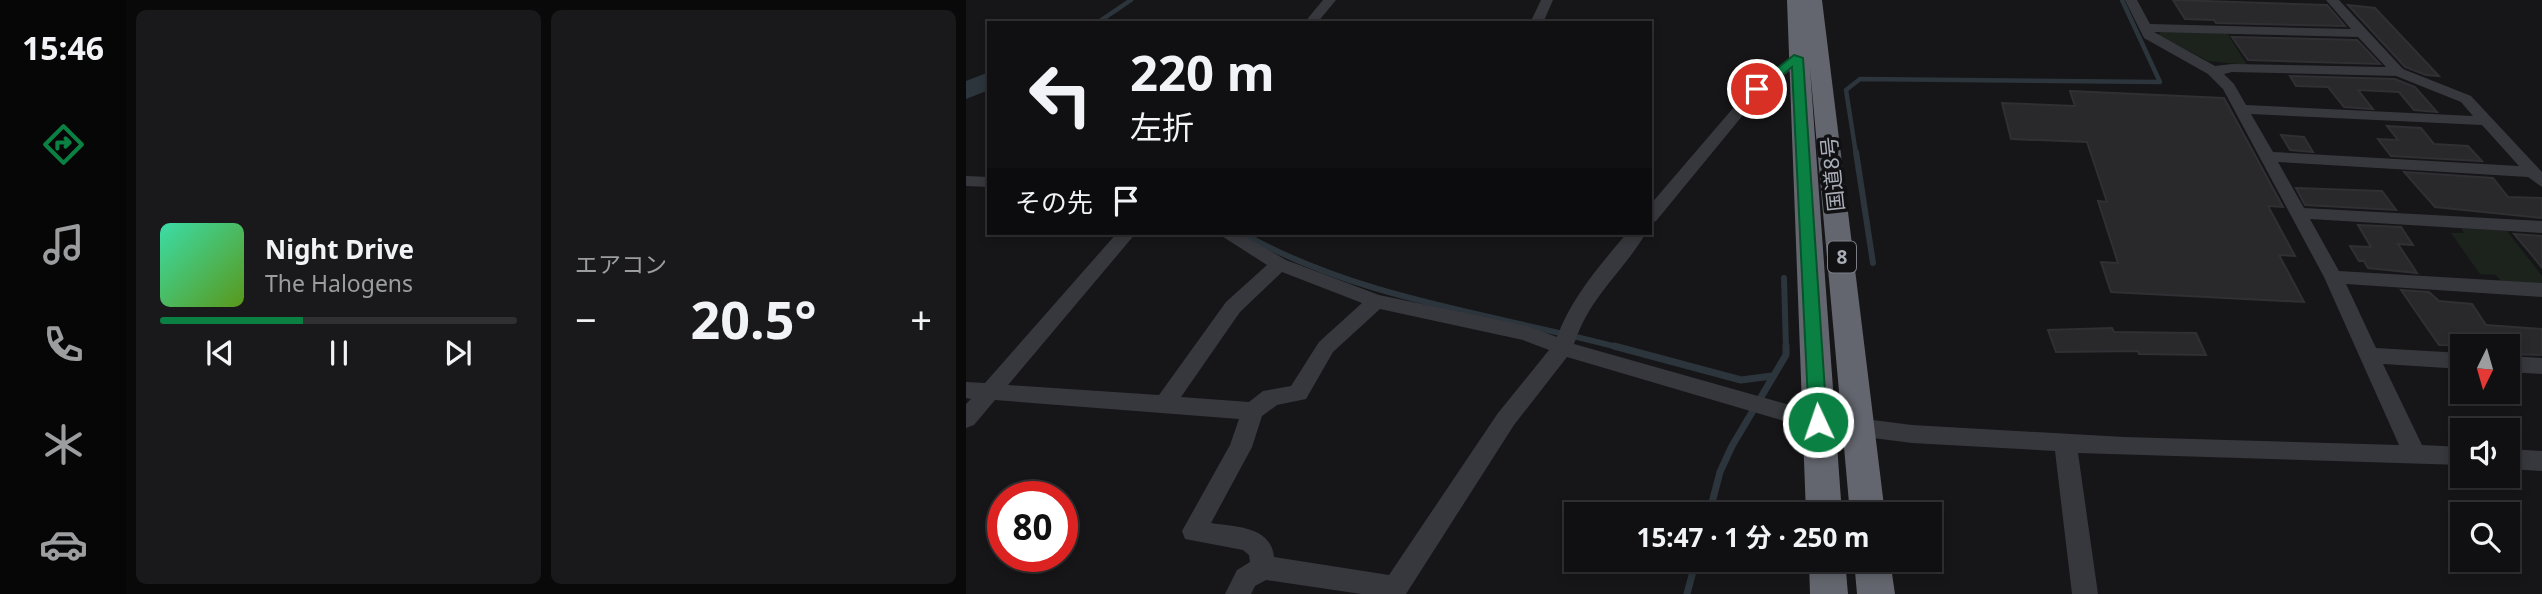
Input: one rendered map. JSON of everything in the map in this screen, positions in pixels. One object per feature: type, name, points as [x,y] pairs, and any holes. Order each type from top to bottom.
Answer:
[{"type":"highway","name":"国道8号","points":[[1796,0],[1823,502]]},
{"type":"highway","name":"国道8号","points":[[1813,0],[1867,502]]},
{"type":"highway","points":[[1828,572],[1829,594]]},
{"type":"highway","points":[[1873,572],[1876,594]]},
{"type":"street","points":[[1312,21],[1330,0]]},
{"type":"street","points":[[1536,21],[1548,0]]},
{"type":"street","points":[[2131,0],[2148,35],[2213,71],[2229,87],[2333,277],[2414,452]]},
{"type":"street","points":[[2332,0],[2398,72]]},
{"type":"street","points":[[2145,28],[2363,33]]},
{"type":"street","points":[[1652,215],[1757,89],[1798,58]]},
{"type":"street","points":[[2213,71],[2232,68],[2398,72],[2466,99],[2537,177]]},
{"type":"street","points":[[2241,109],[2486,121]]},
{"type":"street","points":[[2268,157],[2537,177]]},
{"type":"street","points":[[966,181],[987,182]]},
{"type":"street","points":[[2298,213],[2542,227]]},
{"type":"street","points":[[966,419],[1126,235]]},
{"type":"street","points":[[1229,235],[1279,264],[1376,301],[1527,333],[1563,347],[1818,422],[1859,429],[2065,443],[2450,455]]},
{"type":"street","points":[[1238,594],[1246,578],[1263,568],[1314,573],[1392,591],[1506,419],[1563,347],[1571,324],[1596,284],[1635,235]]},
{"type":"street","points":[[1163,406],[1233,307],[1279,264]]},
{"type":"street","points":[[2333,277],[2542,290]]},
{"type":"street","points":[[1263,568],[1261,549],[1249,540],[1195,531],[1241,447],[1253,411],[1271,397],[1298,393],[1326,347],[1376,301]]},
{"type":"street","points":[[2369,355],[2450,360]]},
{"type":"street","points":[[2520,365],[2542,366]]},
{"type":"street","points":[[966,390],[1253,411]]},
{"type":"street","points":[[2065,443],[2085,594]]},
{"type":"street","points":[[2520,460],[2542,461]]},
{"type":"shaded area","points":[[2162,31],[2227,33],[2247,65],[2208,61],[2158,35]]},
{"type":"shaded area","points":[[2461,228],[2507,231],[2542,276],[2542,284],[2501,281],[2496,275],[2480,274],[2451,233],[2464,233]]},
{"type":"building","points":[[2173,0],[2327,5],[2345,26],[2216,23],[2214,20],[2185,19]]},
{"type":"building","points":[[2348,5],[2375,8],[2439,76],[2426,75],[2405,67]]},
{"type":"building","points":[[2232,37],[2357,40],[2380,64],[2248,60]]},
{"type":"building","points":[[2290,76],[2395,79],[2415,87],[2437,112],[2414,110],[2399,92],[2358,90],[2373,109],[2344,107],[2328,87],[2296,86]]},
{"type":"building","points":[[2070,91],[2224,98],[2283,207],[2268,206],[2295,256],[2279,255],[2304,302],[2111,292],[2101,262],[2118,263],[2098,201],[2107,202],[2087,142],[2011,139],[2002,103],[2075,106]]},
{"type":"building","points":[[2387,126],[2421,128],[2434,144],[2468,146],[2482,161],[2391,156],[2378,139],[2398,140]]},
{"type":"building","points":[[2281,135],[2304,137],[2313,152],[2290,150]]},
{"type":"building","points":[[2404,172],[2493,178],[2508,197],[2542,198],[2542,218],[2435,207]]},
{"type":"building","points":[[2296,188],[2382,191],[2396,210],[2305,205]]},
{"type":"building","points":[[2358,225],[2401,227],[2413,245],[2398,244],[2417,273],[2368,268],[2364,261],[2359,261],[2350,246],[2371,247]]},
{"type":"building","points":[[2514,234],[2542,236],[2542,268],[2531,254]]},
{"type":"building","points":[[2401,290],[2429,292],[2439,301],[2472,304],[2486,325],[2542,329],[2542,355],[2520,354],[2520,334],[2450,334],[2450,345],[2439,345]]},
{"type":"building","points":[[2112,328],[2114,332],[2196,333],[2206,355],[2139,354],[2138,351],[2056,352],[2048,330]]},
{"type":"waterway","points":[[1100,21],[1131,0]]},
{"type":"waterway","points":[[1856,154],[1846,90],[1860,79],[2160,82],[2122,0]]},
{"type":"waterway","points":[[966,91],[987,81]]},
{"type":"waterway","points":[[1856,152],[1873,263]]},
{"type":"waterway","points":[[1246,235],[1332,274],[1379,289],[1621,348]]},
{"type":"waterway","points":[[1784,278],[1786,348]]},
{"type":"waterway","points":[[1614,346],[1741,380],[1772,376]]},
{"type":"waterway","points":[[1712,502],[1720,472],[1732,446],[1786,355],[1786,348]]},
{"type":"waterway","points":[[1687,594],[1693,572]]},
{"type":"route","points":[[1757,89],[1798,58],[1818,422]]}]
